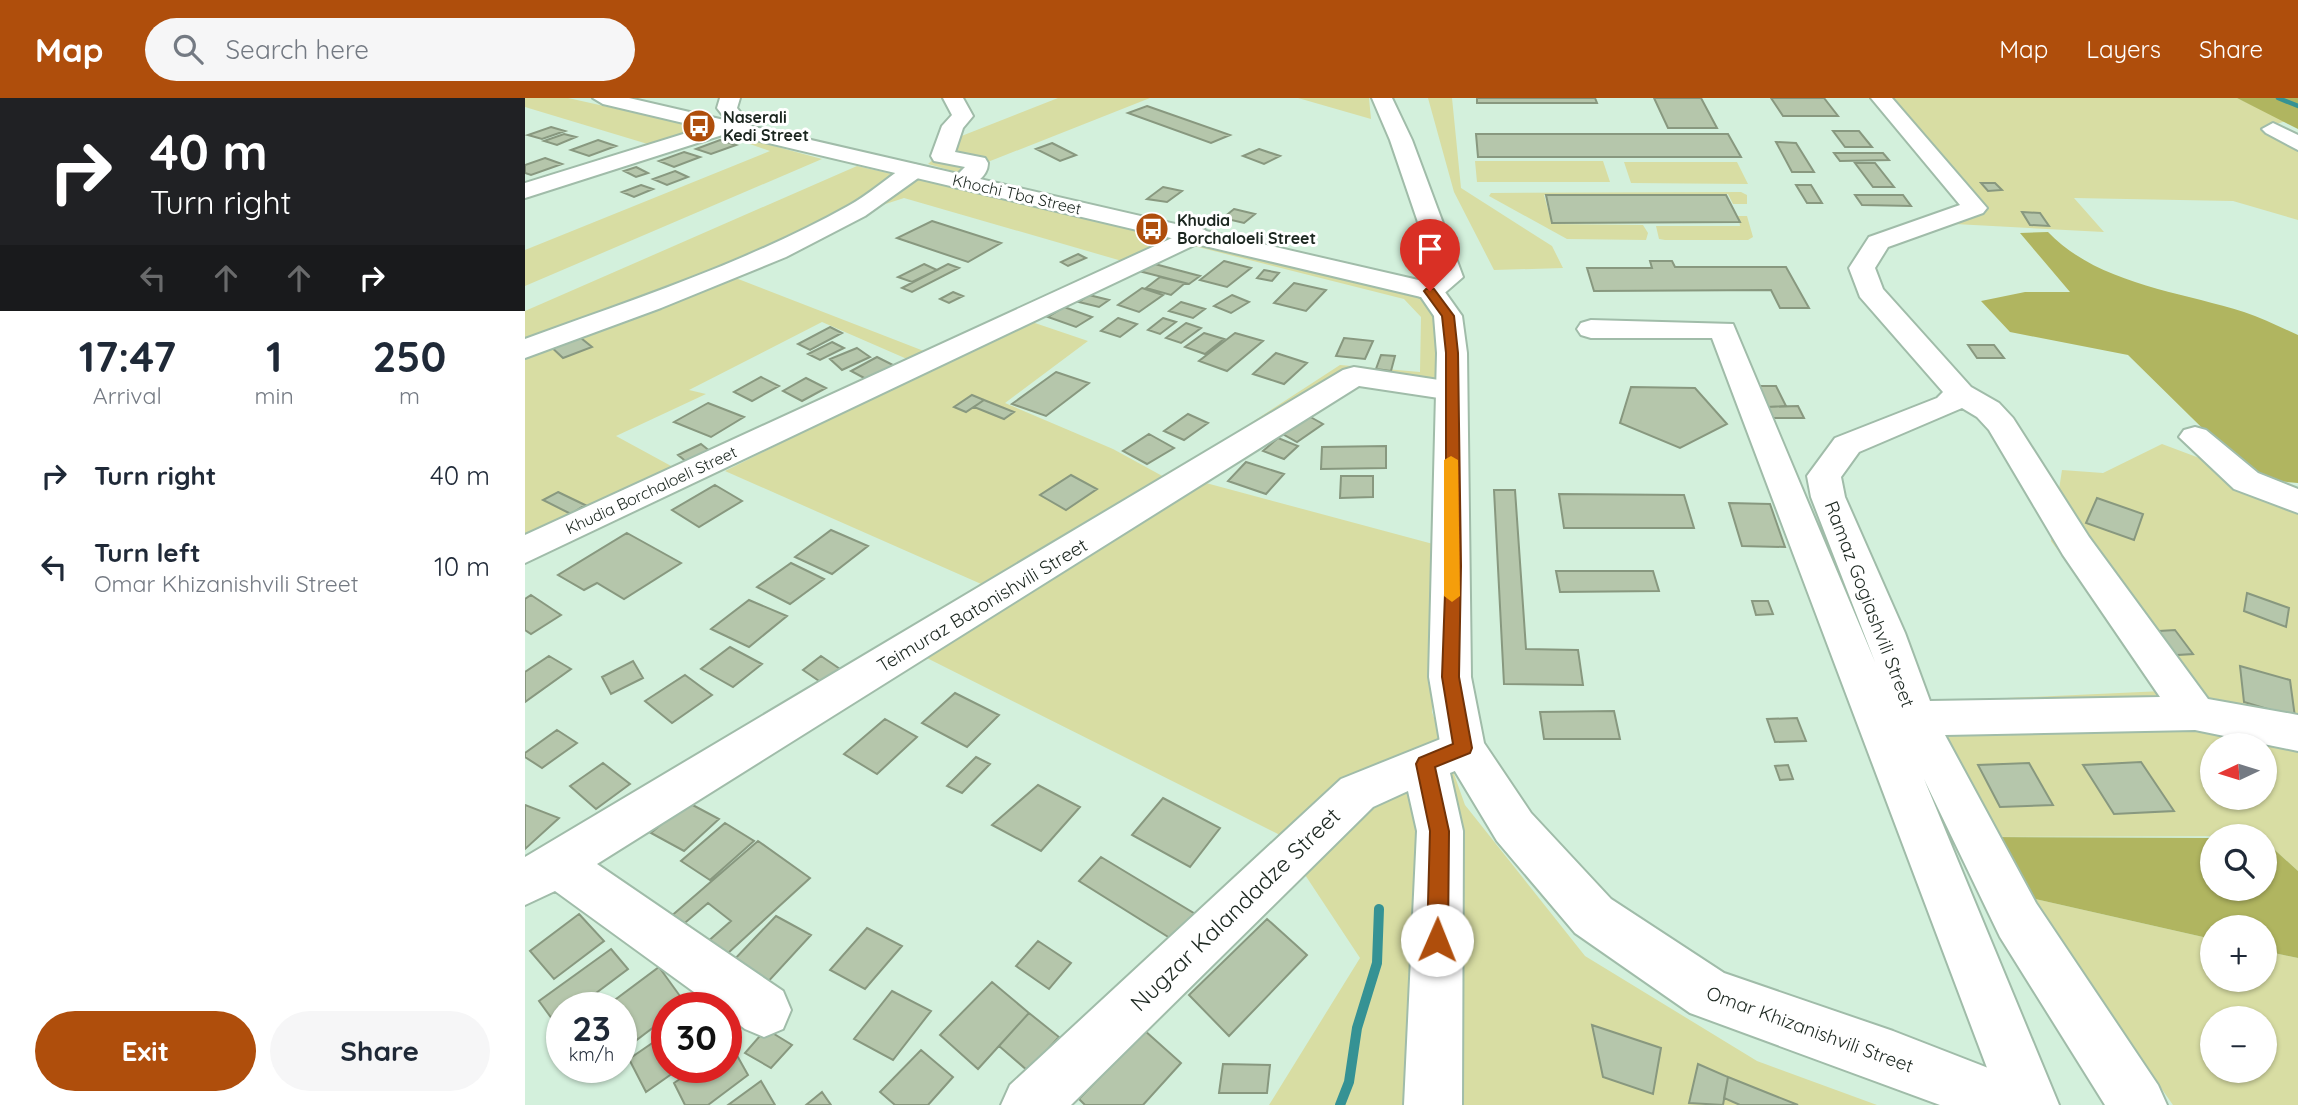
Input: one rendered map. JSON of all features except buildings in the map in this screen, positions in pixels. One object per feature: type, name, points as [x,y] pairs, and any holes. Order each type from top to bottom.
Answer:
[{"type":"street","name":"Khochi Tba Street","points":[[603,98],[1196,234],[1430,291]]},
{"type":"street","points":[[525,191],[731,126],[734,117],[727,108],[730,98]]},
{"type":"street","points":[[953,98],[963,116],[949,134],[942,156],[977,163],[977,169],[963,182]]},
{"type":"street","points":[[1382,98],[1401,140],[1450,277],[1430,291]]},
{"type":"street","points":[[1881,98],[1975,208],[1878,242],[1862,268],[1870,291],[1954,384],[1959,393],[1988,410],[2002,425],[2076,546],[2195,713]]},
{"type":"street","points":[[2273,129],[2298,144]]},
{"type":"street","points":[[525,349],[705,282],[823,228],[860,209],[913,171]]},
{"type":"street","name":"Khudia Borchaloeli Street","points":[[525,550],[1196,234]]},
{"type":"street","name":"Omar Khizanishvili Street","points":[[1430,291],[1448,316],[1452,391],[1450,677],[1444,756],[1514,827],[1593,916],[1709,994],[1893,1059],[2012,1105]]},
{"type":"street","points":[[1591,329],[1723,330],[2031,1105]]},
{"type":"street","name":"Teimuraz Batonishvili Street","points":[[541,874],[1354,376],[1452,391]]},
{"type":"street","name":"Ramaz Gogiashvili Street","points":[[1959,393],[1948,405],[1847,445],[1824,476],[1828,497],[1885,633],[1915,718],[2018,920],[2138,1105]]},
{"type":"street","points":[[2195,437],[2246,481],[2298,502]]},
{"type":"street","points":[[1915,718],[2195,713],[2298,733]]},
{"type":"street","points":[[1433,1105],[1444,756]]},
{"type":"street","name":"Nugzar Kalandadze Street","points":[[1030,1105],[1357,793],[1444,756]]},
{"type":"street","points":[[541,874],[764,1010]]},
{"type":"green space","points":[[525,98],[568,98],[730,134],[822,159],[525,286],[525,250],[770,151],[727,136],[701,132],[651,145],[525,107]]},
{"type":"green space","points":[[1058,98],[1150,98],[960,173],[928,164],[959,137]]},
{"type":"green space","points":[[1298,98],[1369,98],[1371,119]]},
{"type":"green space","points":[[1428,98],[1452,98],[1461,188],[1552,246],[1563,268],[1494,270],[1454,192]]},
{"type":"green space","points":[[1888,98],[2237,98],[2286,121],[2267,127],[2298,146],[2298,220],[2233,201],[2074,198],[2104,232],[1955,224],[1983,209]]},
{"type":"green space","points":[[2237,98],[2298,98],[2298,129]]},
{"type":"green space","points":[[1475,161],[1603,161],[1610,182],[1477,182]]},
{"type":"green space","points":[[1624,162],[1737,162],[1748,184],[1631,183]]},
{"type":"green space","points":[[857,166],[1424,294],[1435,309],[1435,383],[1347,371],[1206,483],[1433,544],[1432,712],[1465,805],[1585,956],[1757,1061],[1877,1105],[1269,1105],[1360,958],[1278,834],[893,641],[988,587],[725,471],[930,369],[822,322],[689,390],[706,394],[616,436],[695,479],[525,561],[525,311]],"holes":[[[904,198],[1122,261],[929,353],[733,277],[867,210]],[[1190,245],[1404,299],[1421,317],[1420,372],[1340,365],[1166,478],[1113,449],[1005,403],[1088,341],[1029,321]]]},
{"type":"green space","points":[[1741,192],[1747,195],[1747,204],[1733,204],[1728,194],[1544,195],[1552,224],[1643,225],[1648,233],[1646,240],[1567,239],[1489,196],[1491,193]]},
{"type":"green space","points":[[1738,216],[1747,216],[1753,237],[1748,240],[1665,240],[1659,239],[1656,226],[1740,226]]},
{"type":"green space","points":[[2048,232],[2068,250],[2115,275],[2244,312],[2298,335],[2298,483],[2254,479],[2128,355],[2010,332],[1981,301],[2025,292],[2070,292],[2020,233]]},
{"type":"green space","points":[[2162,444],[2298,495],[2298,871],[2277,852],[2277,824],[2200,824],[2200,836],[1988,837],[1919,702],[2163,691],[2051,541],[2062,470],[2103,473]]},
{"type":"green space","points":[[1988,837],[2200,838],[2200,901],[2277,901],[2277,852],[2298,871],[2298,958],[2277,954],[2277,915],[2200,915],[2200,936],[2027,897]]},
{"type":"green space","points":[[2027,897],[2200,936],[2200,992],[2277,992],[2277,954],[2298,958],[2298,1105],[2173,1105]]},
{"type":"waterway","points":[[2278,98],[2298,106]]},
{"type":"waterway","points":[[1340,1105],[1349,1082],[1357,1028],[1377,963],[1379,909]]},
{"type":"slow traffic","points":[[1451,460],[1452,596]]},
{"type":"place","name":"Naserali Kedi Street","points":[[699,126]]},
{"type":"place","name":"Khudia Borchaloeli Street","points":[[1152,229]]},
{"type":"route","points":[[1430,291],[1440,301],[1448,316],[1452,353],[1453,566],[1450,677],[1463,748],[1425,764],[1440,831],[1437,940]]}]
